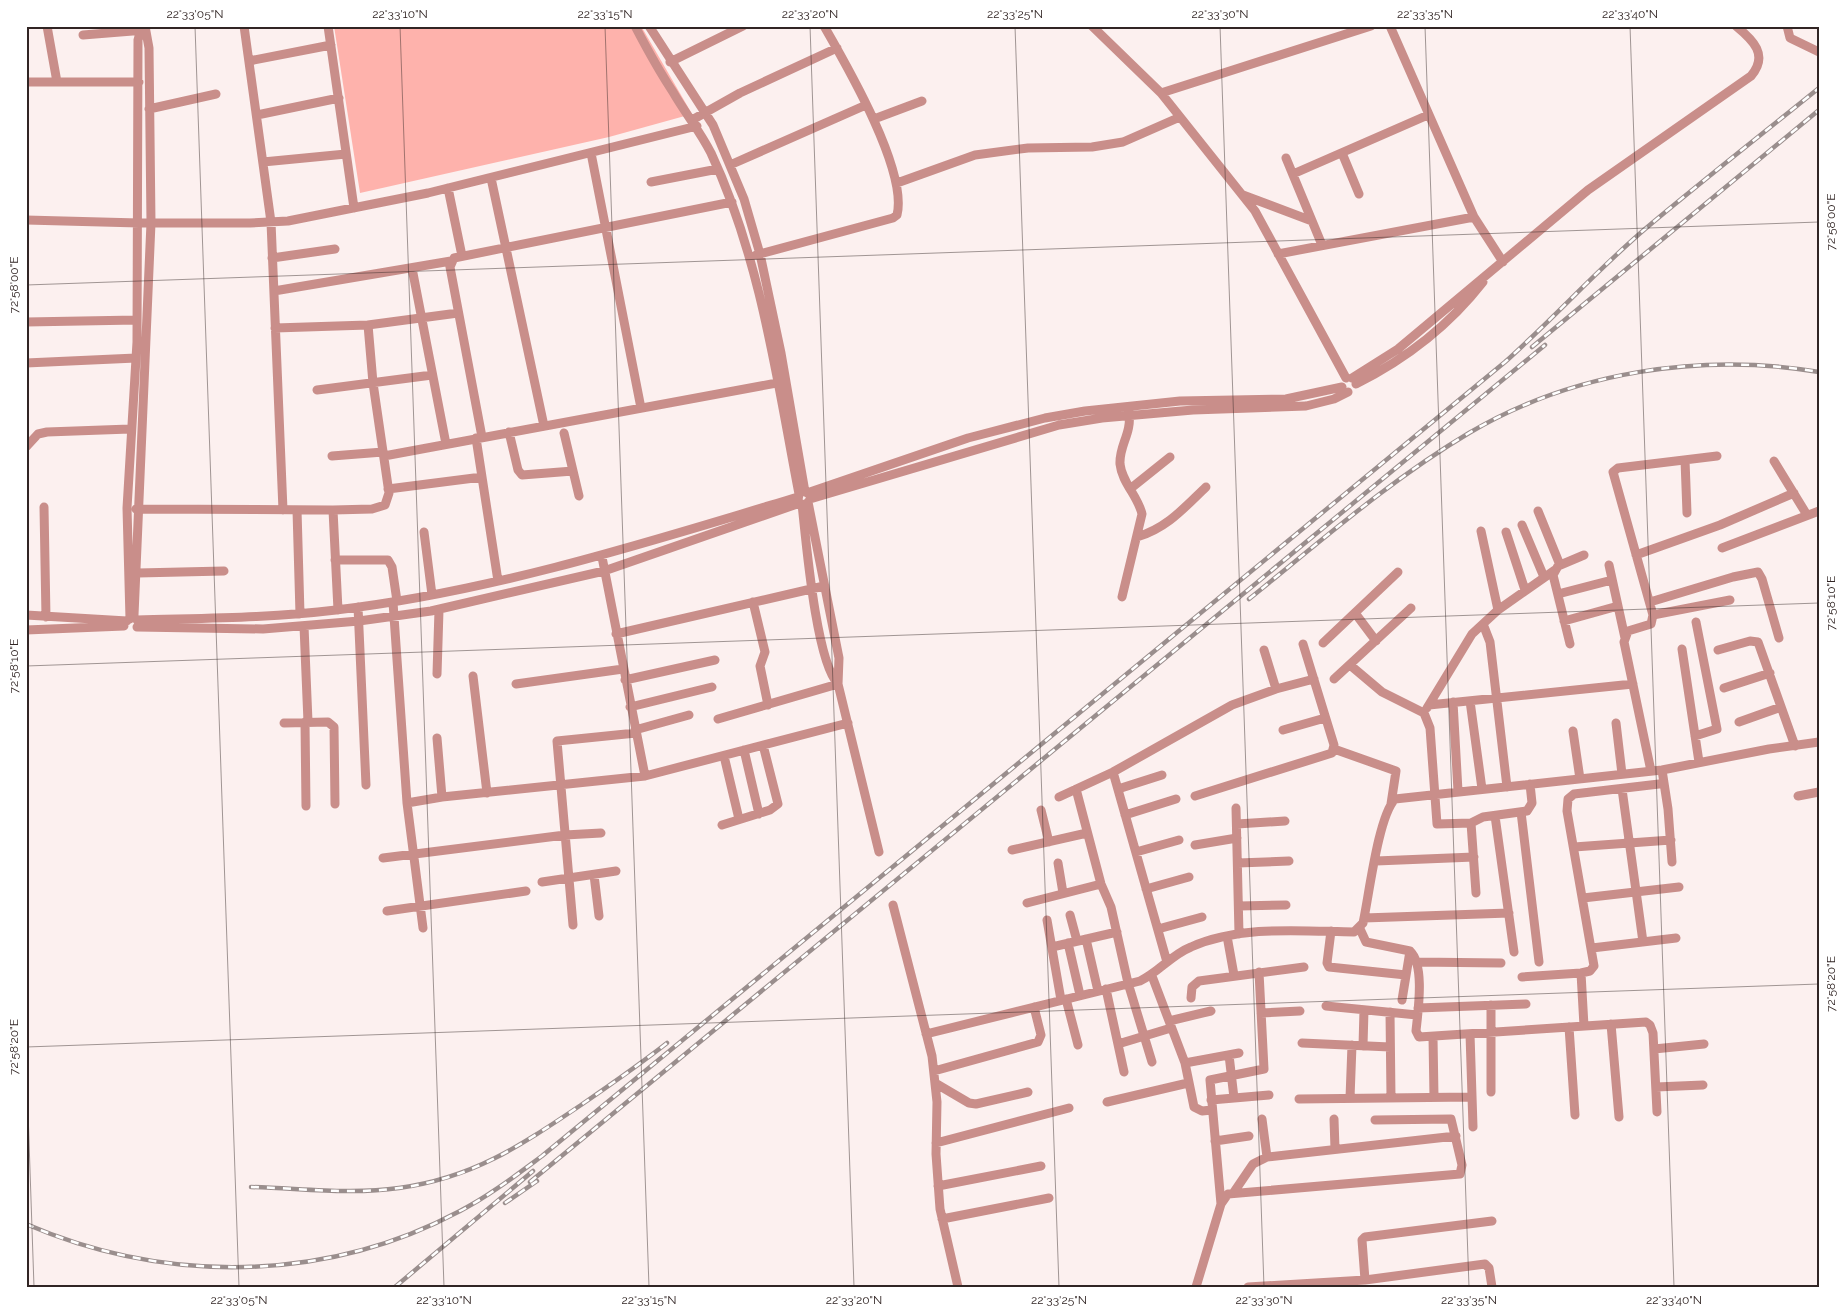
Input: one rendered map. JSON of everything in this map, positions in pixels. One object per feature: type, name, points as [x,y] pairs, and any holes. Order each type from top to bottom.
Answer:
[{"type":"street","points":[[47,26],[56,82]]},
{"type":"street","points":[[244,26],[271,222],[283,510]]},
{"type":"street","points":[[328,26],[354,208]]},
{"type":"street","points":[[635,26],[673,94],[694,123],[718,169],[732,202],[749,257],[782,382]]},
{"type":"street","points":[[649,26],[670,62],[706,112],[730,165],[760,254],[804,498],[839,658],[838,684],[879,852]]},
{"type":"street","points":[[670,62],[743,26]]},
{"type":"street","points":[[749,257],[893,218],[898,211],[897,183],[874,119],[824,26]]},
{"type":"street","points":[[26,616],[263,629],[359,621],[439,610],[604,571],[968,438],[1044,418],[1129,411],[1180,401],[1286,399],[1354,389],[1351,380],[1255,212],[1243,195],[1161,93],[1092,26]]},
{"type":"street","points":[[1161,93],[1371,26]]},
{"type":"street","points":[[1390,26],[1474,217],[1502,262]]},
{"type":"street","points":[[1345,390],[1343,380],[1351,380],[1398,349],[1588,190],[1751,76],[1757,69],[1759,52],[1756,44],[1736,26]]},
{"type":"street","points":[[1787,26],[1790,38],[1819,52]]},
{"type":"street","points":[[83,35],[144,28]]},
{"type":"street","points":[[132,622],[127,508],[137,320],[138,40],[144,28]]},
{"type":"street","points":[[132,622],[138,573],[151,223],[149,48],[144,28]]},
{"type":"street","points":[[249,61],[331,45]]},
{"type":"street","points":[[26,220],[138,223],[271,222],[288,221],[354,208],[448,188],[591,153],[694,123],[706,112],[740,93],[837,48]]},
{"type":"street","points":[[26,82],[139,82]]},
{"type":"street","points":[[149,109],[216,94]]},
{"type":"street","points":[[257,115],[338,98]]},
{"type":"street","points":[[874,119],[922,101]]},
{"type":"street","points":[[730,165],[866,104]]},
{"type":"street","points":[[1292,174],[1428,114]]},
{"type":"street","points":[[897,183],[975,155],[1028,148],[1092,147],[1123,142],[1180,117]]},
{"type":"street","points":[[1342,152],[1359,194]]},
{"type":"street","points":[[591,153],[641,408]]},
{"type":"street","points":[[263,162],[346,154]]},
{"type":"street","points":[[1286,158],[1322,246]]},
{"type":"street","points":[[651,182],[718,169]]},
{"type":"street","points":[[491,178],[544,426]]},
{"type":"street","points":[[448,188],[462,256]]},
{"type":"street","points":[[1243,195],[1312,221]]},
{"type":"street","points":[[274,291],[451,261],[462,256],[732,202]]},
{"type":"street","points":[[1278,254],[1474,217]]},
{"type":"street","points":[[272,258],[335,249]]},
{"type":"street","points":[[451,261],[479,438],[482,477],[498,581]]},
{"type":"street","points":[[412,268],[446,444]]},
{"type":"street","points":[[275,328],[368,325],[458,313]]},
{"type":"street","points":[[26,322],[137,320]]},
{"type":"street","points":[[127,508],[333,510],[381,507],[387,500],[388,490],[373,383],[368,325]]},
{"type":"street","points":[[26,363],[136,358]]},
{"type":"street","points":[[316,390],[432,375]]},
{"type":"street","points":[[332,456],[384,454],[446,444],[782,382]]},
{"type":"street","points":[[1122,597],[1142,514],[1120,465],[1123,446],[1130,428],[1129,411]]},
{"type":"street","points":[[26,447],[38,434],[47,432],[130,429]]},
{"type":"street","points":[[509,432],[518,470],[522,475],[573,471]]},
{"type":"street","points":[[564,433],[578,496]]},
{"type":"street","points":[[1625,638],[1628,631],[1651,624],[1653,615],[1613,472],[1618,468],[1717,456]]},
{"type":"street","points":[[1130,488],[1170,457]]},
{"type":"street","points":[[1685,460],[1688,513]]},
{"type":"street","points":[[1774,461],[1807,515]]},
{"type":"street","points":[[388,490],[482,477]]},
{"type":"street","points":[[1137,537],[1155,531],[1165,525],[1206,487]]},
{"type":"street","points":[[1636,555],[1720,525],[1794,493]]},
{"type":"street","points":[[26,630],[132,622],[262,618],[395,602],[498,581],[602,556],[804,498]]},
{"type":"street","points":[[804,498],[812,588],[825,661],[832,678],[838,684]]},
{"type":"street","points":[[44,507],[46,616]]},
{"type":"street","points":[[297,510],[300,614]]},
{"type":"street","points":[[333,510],[338,610]]},
{"type":"street","points":[[1538,511],[1557,567],[1553,575],[1570,644]]},
{"type":"street","points":[[1722,548],[1819,511]]},
{"type":"street","points":[[1522,525],[1544,577]]},
{"type":"street","points":[[1482,531],[1498,610]]},
{"type":"street","points":[[424,532],[432,595]]},
{"type":"street","points":[[1506,532],[1525,590]]},
{"type":"street","points":[[1530,784],[1531,808],[1521,812],[1483,817],[1471,823],[1437,824],[1427,709],[1472,634],[1498,610],[1557,567],[1584,555]]},
{"type":"street","points":[[602,556],[644,776]]},
{"type":"street","points":[[335,560],[388,560],[392,567],[406,803],[423,928]]},
{"type":"street","points":[[1609,565],[1651,771]]},
{"type":"street","points":[[138,573],[224,571]]},
{"type":"street","points":[[1323,643],[1398,572]]},
{"type":"street","points":[[1650,602],[1733,577],[1758,572],[1762,579],[1779,638]]},
{"type":"street","points":[[1558,594],[1612,580]]},
{"type":"street","points":[[616,634],[824,586]]},
{"type":"street","points":[[1653,615],[1730,600]]},
{"type":"street","points":[[753,602],[765,652],[760,666],[768,704]]},
{"type":"street","points":[[1564,620],[1618,606]]},
{"type":"street","points":[[358,607],[366,785]]},
{"type":"street","points":[[1334,679],[1411,608]]},
{"type":"street","points":[[437,674],[439,610]]},
{"type":"street","points":[[1355,613],[1376,641]]},
{"type":"street","points":[[1695,736],[1717,729],[1696,622]]},
{"type":"street","points":[[1483,624],[1490,642],[1507,787]]},
{"type":"street","points":[[304,626],[306,806]]},
{"type":"street","points":[[1718,650],[1755,641],[1761,647],[1795,746]]},
{"type":"street","points":[[1303,644],[1334,749]]},
{"type":"street","points":[[1682,648],[1699,762]]},
{"type":"street","points":[[1264,650],[1276,689]]},
{"type":"street","points":[[625,680],[715,660]]},
{"type":"street","points":[[1350,665],[1382,692],[1427,709],[1453,702],[1633,684]]},
{"type":"street","points":[[516,684],[623,669]]},
{"type":"street","points":[[1724,688],[1770,673]]},
{"type":"street","points":[[472,676],[487,793]]},
{"type":"street","points":[[1059,798],[1112,772],[1216,713],[1276,689],[1314,680]]},
{"type":"street","points":[[718,720],[838,684]]},
{"type":"street","points":[[630,707],[712,687]]},
{"type":"street","points":[[1470,701],[1482,789]]},
{"type":"street","points":[[1453,702],[1458,791]]},
{"type":"street","points":[[1739,722],[1781,707]]},
{"type":"street","points":[[574,925],[557,741],[635,732],[689,715]]},
{"type":"street","points":[[1283,730],[1325,718]]},
{"type":"street","points":[[284,723],[328,722],[334,727],[335,804]]},
{"type":"street","points":[[406,803],[442,797],[644,776],[848,723]]},
{"type":"street","points":[[1616,723],[1622,774]]},
{"type":"street","points":[[1573,731],[1580,779]]},
{"type":"street","points":[[437,738],[442,797]]},
{"type":"street","points":[[1391,804],[1402,797],[1662,770],[1819,742]]},
{"type":"street","points":[[722,825],[776,808],[778,804],[764,745]]},
{"type":"street","points":[[1195,796],[1330,754],[1334,749]]},
{"type":"street","points":[[926,1034],[1152,976],[1167,962],[1189,947],[1227,936],[1289,930],[1354,932],[1360,929],[1391,804],[1392,786],[1396,771],[1334,749]]},
{"type":"street","points":[[744,750],[759,814]]},
{"type":"street","points":[[724,756],[739,820]]},
{"type":"street","points":[[1662,770],[1672,862]]},
{"type":"street","points":[[1112,772],[1167,962]]},
{"type":"street","points":[[1118,789],[1162,775]]},
{"type":"street","points":[[1522,977],[1581,973],[1590,970],[1594,966],[1567,811],[1568,799],[1574,794],[1622,790],[1659,784]]},
{"type":"street","points":[[1076,789],[1101,884],[1110,903],[1128,983],[1152,1062]]},
{"type":"street","points":[[1622,790],[1643,942]]},
{"type":"street","points":[[1798,796],[1819,792]]},
{"type":"street","points":[[1125,815],[1176,799]]},
{"type":"street","points":[[1236,808],[1240,934]]},
{"type":"street","points":[[1041,810],[1049,842]]},
{"type":"street","points":[[1521,812],[1540,962]]},
{"type":"street","points":[[1495,816],[1514,952]]},
{"type":"street","points":[[1237,824],[1285,821]]},
{"type":"street","points":[[1471,823],[1476,893]]},
{"type":"street","points":[[383,858],[413,856],[565,835],[601,833]]},
{"type":"street","points":[[1012,850],[1087,834]]},
{"type":"street","points":[[1195,845],[1237,838]]},
{"type":"street","points":[[1136,852],[1179,840]]},
{"type":"street","points":[[1574,847],[1671,840]]},
{"type":"street","points":[[1376,861],[1474,857]]},
{"type":"street","points":[[1238,863],[1289,861]]},
{"type":"street","points":[[1058,863],[1063,893]]},
{"type":"street","points":[[542,882],[616,871]]},
{"type":"street","points":[[594,875],[598,916]]},
{"type":"street","points":[[1146,889],[1189,877]]},
{"type":"street","points":[[1027,903],[1101,884]]},
{"type":"street","points":[[1583,898],[1679,887]]},
{"type":"street","points":[[387,911],[526,891]]},
{"type":"street","points":[[893,905],[934,1071],[938,1186],[942,1219],[958,1287]]},
{"type":"street","points":[[1239,906],[1286,905]]},
{"type":"street","points":[[1364,918],[1508,912]]},
{"type":"street","points":[[1070,915],[1077,941],[1080,995]]},
{"type":"street","points":[[1158,929],[1202,917]]},
{"type":"street","points":[[1047,920],[1063,999],[1078,1046]]},
{"type":"street","points":[[1360,929],[1366,942],[1410,951],[1417,962],[1417,1034],[1420,1037],[1646,1022],[1650,1025],[1653,1033],[1658,1112]]},
{"type":"street","points":[[1331,931],[1327,963],[1329,967],[1406,975]]},
{"type":"street","points":[[1052,947],[1117,932]]},
{"type":"street","points":[[1227,936],[1234,976]]},
{"type":"street","points":[[1592,948],[1676,938]]},
{"type":"street","points":[[1077,941],[1102,990],[1124,1072]]},
{"type":"street","points":[[1402,1000],[1410,951]]},
{"type":"street","points":[[1417,962],[1501,963]]},
{"type":"street","points":[[1191,998],[1192,987],[1199,981],[1304,967]]},
{"type":"street","points":[[1221,1204],[1212,1110],[1212,1078],[1264,1069],[1258,972]]},
{"type":"street","points":[[1581,973],[1584,1026]]},
{"type":"street","points":[[1152,976],[1184,1063],[1194,1108],[1202,1111],[1212,1110]]},
{"type":"street","points":[[1326,1006],[1390,1012],[1417,1012],[1491,1005],[1526,1004]]},
{"type":"street","points":[[1491,1005],[1491,1092]]},
{"type":"street","points":[[934,1071],[1038,1042],[1041,1035],[1034,1007]]},
{"type":"street","points":[[1362,1046],[1364,1010]]},
{"type":"street","points":[[1118,1044],[1211,1011]]},
{"type":"street","points":[[1261,1013],[1300,1011]]},
{"type":"street","points":[[1390,1012],[1391,1097]]},
{"type":"street","points":[[1610,1024],[1618,1117]]},
{"type":"street","points":[[1569,1027],[1575,1115]]},
{"type":"street","points":[[1470,1034],[1473,1127]]},
{"type":"street","points":[[1433,1037],[1434,1097]]},
{"type":"street","points":[[1302,1043],[1390,1047]]},
{"type":"street","points":[[1654,1049],[1704,1044]]},
{"type":"street","points":[[1350,1098],[1352,1046]]},
{"type":"street","points":[[1184,1063],[1239,1053]]},
{"type":"street","points":[[1229,1055],[1234,1098]]},
{"type":"street","points":[[935,1083],[961,1099],[976,1104],[1028,1092]]},
{"type":"street","points":[[1107,1102],[1188,1083]]},
{"type":"street","points":[[1656,1087],[1703,1085]]},
{"type":"street","points":[[1212,1100],[1270,1095]]},
{"type":"street","points":[[1299,1099],[1472,1097]]},
{"type":"street","points":[[936,1143],[1069,1108]]},
{"type":"street","points":[[1262,1119],[1267,1157]]},
{"type":"street","points":[[1334,1119],[1334,1150]]},
{"type":"street","points":[[1196,1287],[1221,1204],[1224,1197],[1234,1192],[1456,1176],[1460,1174],[1462,1165],[1451,1119],[1375,1120]]},
{"type":"street","points":[[1215,1141],[1249,1136]]},
{"type":"street","points":[[1234,1192],[1253,1164],[1267,1157],[1456,1136]]},
{"type":"street","points":[[938,1186],[1040,1166]]},
{"type":"street","points":[[942,1219],[1049,1198]]},
{"type":"street","points":[[1365,1280],[1362,1240],[1365,1237],[1492,1221]]},
{"type":"street","points":[[1248,1287],[1351,1284],[1365,1280],[1485,1264],[1489,1268],[1492,1287]]},
{"type":"shaded area","points":[[334,26],[641,26],[692,114],[609,137],[360,193]]},
{"type":"railway","points":[[26,1224],[79,1244],[133,1257],[189,1265],[244,1267],[300,1263],[355,1252],[408,1235],[481,1199],[542,1156],[1505,362],[1609,261],[1645,229],[1819,88]]},
{"type":"railway","points":[[1532,347],[1819,110]]},
{"type":"railway","points":[[530,1182],[1545,345]]},
{"type":"railway","points":[[1249,599],[1356,512],[1440,451],[1509,412],[1551,395],[1594,382],[1638,372],[1684,366],[1774,366],[1819,372]]},
{"type":"railway","points":[[251,1187],[362,1191],[399,1188],[450,1177],[516,1147],[581,1105],[667,1043]]},
{"type":"railway","points":[[395,1287],[533,1171]]},
{"type":"railway","points":[[505,1203],[537,1181]]}]
